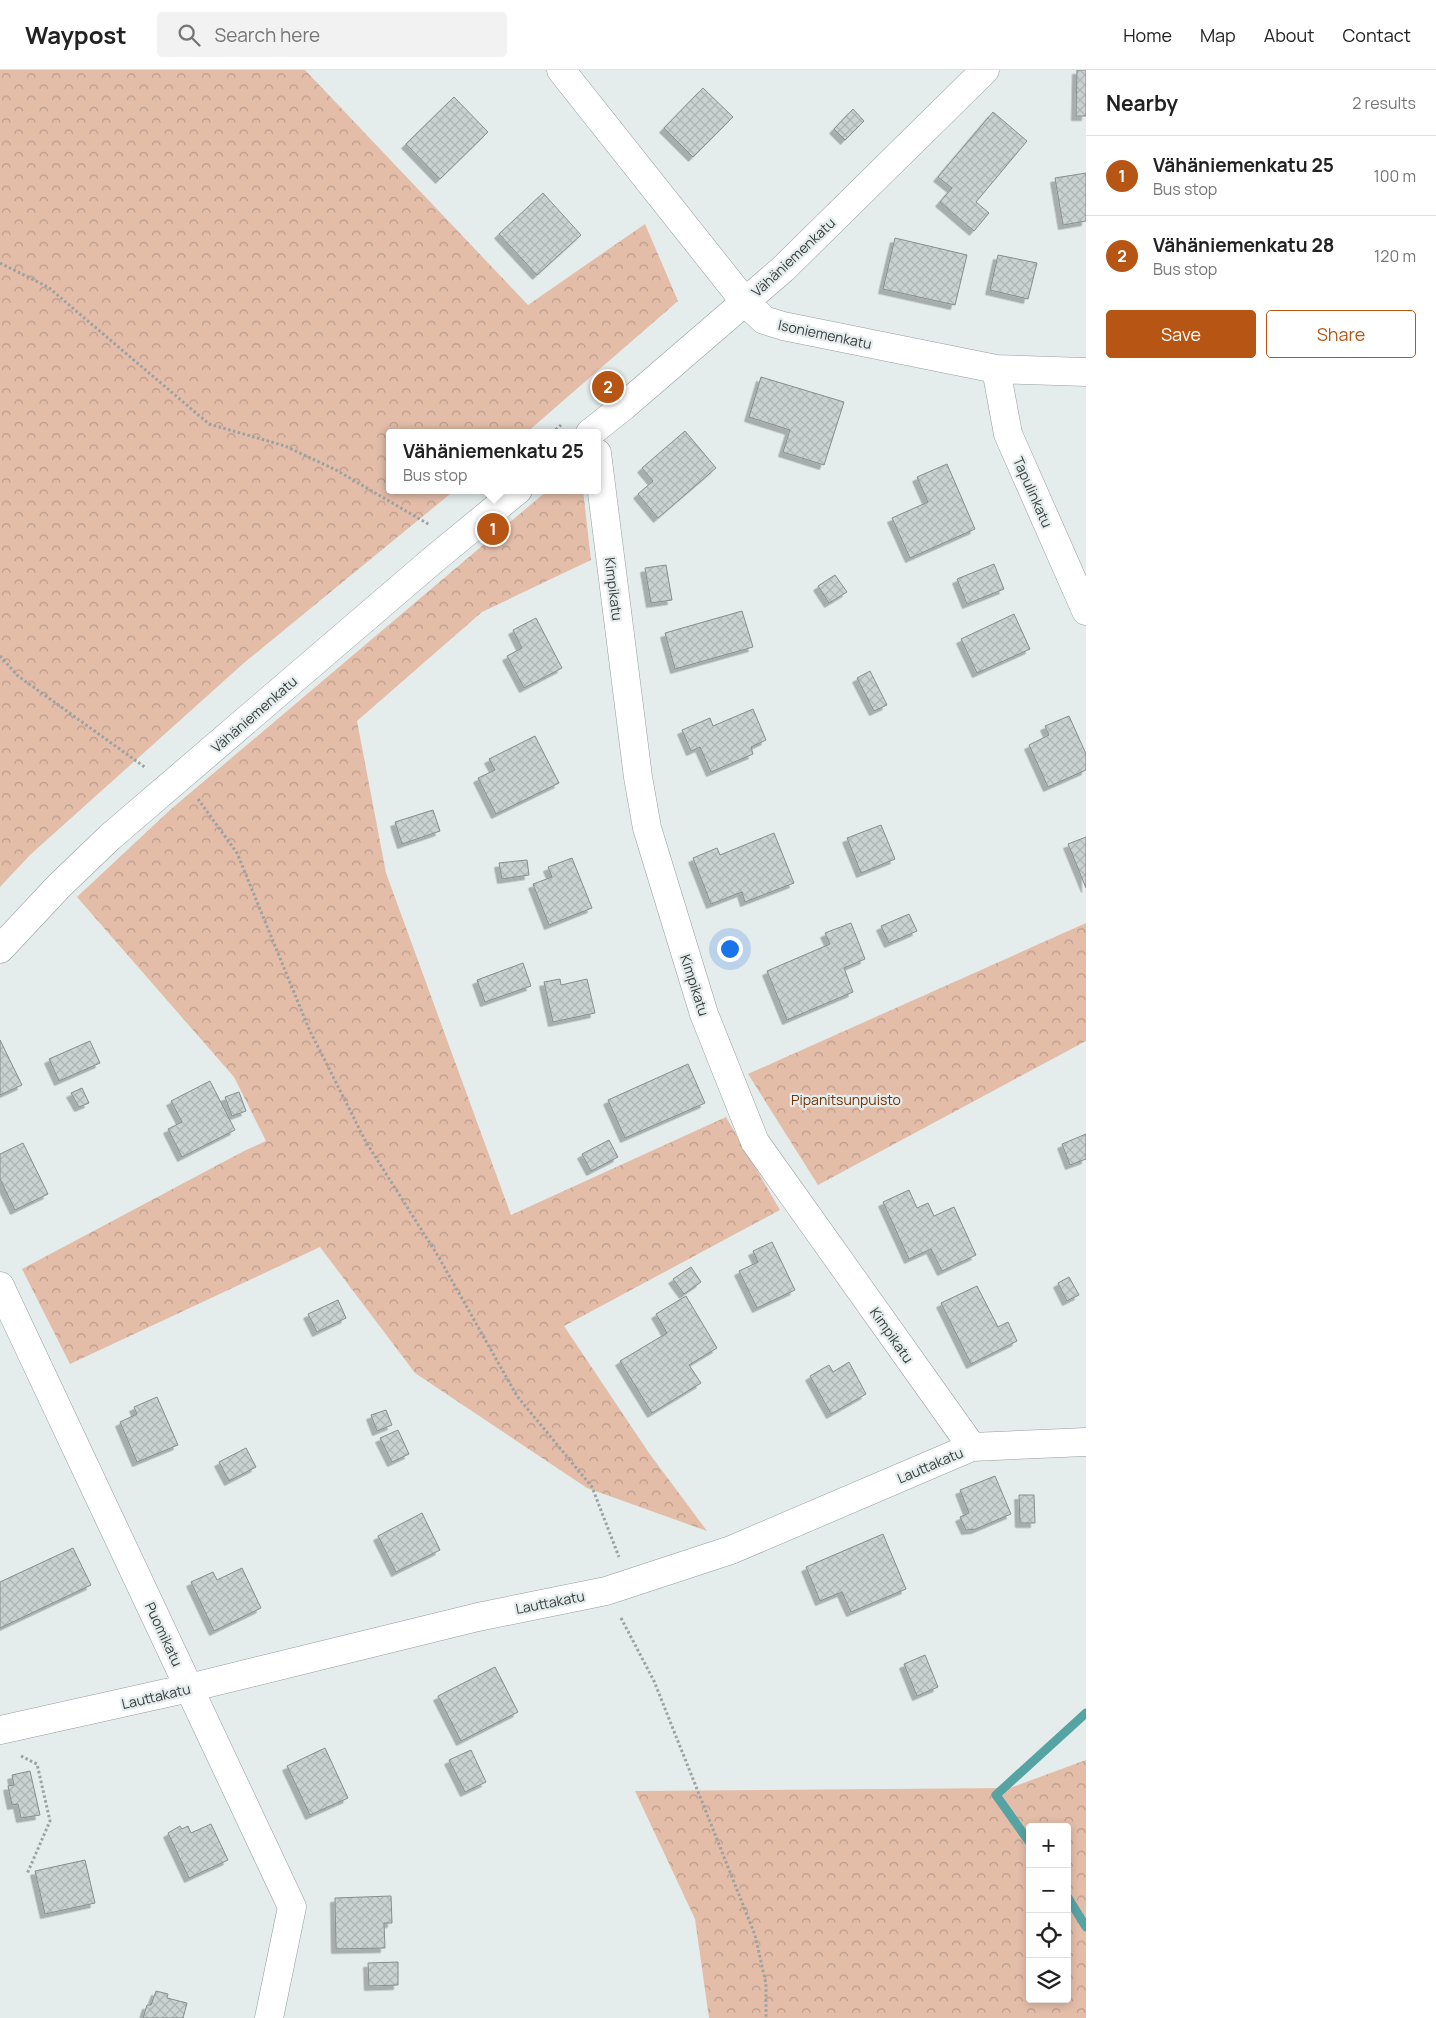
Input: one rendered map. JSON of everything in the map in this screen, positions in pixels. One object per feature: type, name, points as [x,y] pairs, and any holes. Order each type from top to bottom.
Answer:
[{"type":"street","name":"Isoniemenkatu","points":[[561,70],[745,302],[764,320],[783,326],[996,369],[1086,372]]},
{"type":"street","name":"Vähäniemenkatu","points":[[601,431],[783,269],[985,70]]},
{"type":"street","name":"Tapulinkatu","points":[[996,369],[1008,434],[1086,611]]},
{"type":"street","name":"Kimpikatu","points":[[601,491],[638,778],[648,828],[704,1014],[755,1142],[972,1447]]},
{"type":"street","name":"Vähäniemenkatu","points":[[0,948],[59,886],[104,843],[433,560],[513,494]]},
{"type":"street","name":"Puomikatu","points":[[0,1286],[292,1907],[269,2018]]},
{"type":"street","name":"Lauttakatu","points":[[0,1730],[190,1688],[478,1617],[618,1587],[731,1550],[972,1447],[1086,1442]]},
{"type":"path","points":[[0,263],[48,287],[209,424],[285,446],[336,470],[432,526]]},
{"type":"path","points":[[0,656],[18,676],[150,771]]},
{"type":"path","points":[[181,776],[237,853],[309,1029],[366,1142],[438,1256],[516,1396],[592,1487],[618,1587],[755,1935],[766,1984],[766,2018]]},
{"type":"path","points":[[18,1754],[37,1764],[50,1821],[26,1874]]},
{"type":"green space","points":[[0,70],[305,70],[528,305],[645,224],[678,301],[531,429],[386,429],[386,494],[450,494],[245,662],[30,855],[0,887]]},
{"type":"green space","points":[[543,494],[583,494],[591,560],[482,612],[357,721],[386,873],[511,1215],[726,1117],[780,1210],[564,1326],[649,1453],[707,1531],[587,1488],[415,1373],[320,1247],[70,1364],[22,1269],[266,1141],[234,1077],[77,897],[170,810]]},
{"type":"green space","name":"Pipanitsunpuisto","points":[[1086,923],[1086,1041],[818,1185],[748,1074]]},
{"type":"green space","points":[[1086,1760],[1086,2018],[709,2018],[695,1919],[635,1791],[1010,1788]]},
{"type":"building","points":[[1077,70],[1086,70],[1086,116],[1076,116]]},
{"type":"building","points":[[703,88],[733,117],[693,157],[664,128]]},
{"type":"building","points":[[454,97],[488,132],[440,179],[406,144]]},
{"type":"building","points":[[853,109],[864,121],[845,140],[834,129]]},
{"type":"building","points":[[993,112],[1027,141],[976,202],[989,213],[974,231],[940,202],[952,188],[938,177]]},
{"type":"building","points":[[1086,173],[1086,221],[1063,225],[1055,178]]},
{"type":"building","points":[[543,193],[581,235],[537,275],[499,234]]},
{"type":"building","points":[[895,238],[967,255],[955,305],[883,289]]},
{"type":"building","points":[[998,255],[1037,263],[1028,299],[990,290]]},
{"type":"building","points":[[761,377],[844,402],[824,465],[783,452],[790,430],[749,417]]},
{"type":"building","points":[[685,431],[716,468],[658,518],[638,494],[653,481],[642,468]]},
{"type":"building","points":[[947,464],[975,529],[910,558],[892,518],[928,502],[917,477]]},
{"type":"building","points":[[994,564],[1004,589],[967,604],[957,579]]},
{"type":"building","points":[[666,565],[672,600],[651,603],[645,568]]},
{"type":"building","points":[[835,575],[847,592],[829,603],[818,586]]},
{"type":"building","points":[[742,611],[753,647],[675,669],[665,633]]},
{"type":"building","points":[[1014,614],[1030,649],[977,673],[961,639]]},
{"type":"building","points":[[536,618],[562,668],[524,688],[507,656],[522,648],[513,630]]},
{"type":"building","points":[[870,671],[887,705],[874,711],[857,678]]},
{"type":"building","points":[[753,709],[766,740],[751,747],[753,754],[711,772],[700,747],[691,751],[682,730],[710,718],[713,726]]},
{"type":"building","points":[[1069,716],[1086,754],[1086,770],[1048,787],[1029,745],[1049,735],[1045,726]]},
{"type":"building","points":[[535,736],[559,783],[496,814],[478,778],[495,770],[489,759]]},
{"type":"building","points":[[433,810],[440,831],[402,844],[395,822]]},
{"type":"building","points":[[881,825],[895,859],[861,873],[847,838]]},
{"type":"building","points":[[774,833],[794,883],[745,902],[742,892],[711,904],[693,858],[717,848],[720,855]]},
{"type":"building","points":[[1086,837],[1086,888],[1068,844]]},
{"type":"building","points":[[572,858],[592,908],[549,925],[533,884],[552,877],[548,867]]},
{"type":"building","points":[[527,860],[529,875],[502,879],[499,863]]},
{"type":"building","points":[[909,914],[917,931],[889,943],[881,926]]},
{"type":"building","points":[[851,923],[865,959],[844,968],[853,992],[787,1020],[767,971],[830,944],[825,933]]},
{"type":"building","points":[[523,963],[531,986],[485,1002],[477,980]]},
{"type":"building","points":[[560,979],[561,985],[587,979],[595,1013],[553,1022],[544,982]]},
{"type":"building","points":[[0,1040],[22,1085],[0,1095]]},
{"type":"building","points":[[90,1041],[100,1063],[59,1081],[49,1059]]},
{"type":"building","points":[[688,1064],[705,1103],[625,1138],[608,1100]]},
{"type":"building","points":[[210,1081],[235,1130],[182,1157],[168,1129],[182,1122],[171,1101]]},
{"type":"building","points":[[82,1088],[89,1103],[79,1107],[71,1093]]},
{"type":"building","points":[[239,1092],[246,1111],[232,1116],[225,1097]]},
{"type":"building","points":[[1086,1134],[1086,1159],[1070,1165],[1062,1144]]},
{"type":"building","points":[[609,1140],[618,1157],[591,1171],[582,1154]]},
{"type":"building","points":[[23,1143],[48,1194],[15,1210],[0,1179],[0,1154]]},
{"type":"building","points":[[909,1190],[917,1208],[928,1203],[934,1216],[954,1207],[976,1255],[942,1271],[931,1249],[909,1259],[883,1202]]},
{"type":"building","points":[[772,1242],[795,1290],[757,1308],[739,1271],[758,1262],[753,1251]]},
{"type":"building","points":[[691,1267],[701,1282],[684,1294],[673,1279]]},
{"type":"building","points":[[1069,1277],[1079,1295],[1067,1301],[1058,1283]]},
{"type":"building","points":[[977,1286],[998,1327],[1008,1322],[1017,1341],[971,1364],[941,1303]]},
{"type":"building","points":[[686,1296],[717,1348],[689,1365],[701,1383],[652,1413],[620,1361],[667,1333],[656,1314]]},
{"type":"building","points":[[338,1300],[346,1318],[317,1332],[308,1314]]},
{"type":"building","points":[[849,1362],[866,1394],[831,1414],[810,1376],[829,1365],[833,1372]]},
{"type":"building","points":[[157,1397],[178,1445],[137,1462],[120,1422],[137,1414],[134,1407]]},
{"type":"building","points":[[386,1410],[392,1425],[377,1431],[371,1415]]},
{"type":"building","points":[[398,1430],[409,1454],[392,1462],[380,1438]]},
{"type":"building","points":[[246,1448],[256,1467],[229,1481],[219,1462]]},
{"type":"building","points":[[995,1476],[1011,1514],[976,1529],[966,1530],[960,1517],[969,1513],[960,1490]]},
{"type":"building","points":[[1019,1495],[1034,1495],[1035,1523],[1020,1523]]},
{"type":"building","points":[[422,1513],[440,1550],[396,1572],[378,1536]]},
{"type":"building","points":[[883,1534],[906,1589],[851,1612],[842,1592],[820,1601],[806,1567]]},
{"type":"building","points":[[73,1548],[91,1585],[0,1628],[0,1582]]},
{"type":"building","points":[[242,1568],[261,1608],[214,1631],[191,1582],[213,1572],[217,1580]]},
{"type":"building","points":[[925,1655],[938,1687],[917,1696],[904,1664]]},
{"type":"building","points":[[495,1667],[518,1712],[461,1741],[438,1696]]},
{"type":"building","points":[[325,1748],[348,1798],[310,1815],[287,1766]]},
{"type":"building","points":[[471,1750],[486,1782],[465,1792],[449,1760]]},
{"type":"building","points":[[30,1771],[40,1815],[21,1818],[18,1804],[12,1805],[8,1786],[14,1785],[12,1775]]},
{"type":"building","points":[[211,1824],[228,1860],[189,1878],[168,1833],[180,1826],[182,1829],[188,1826],[191,1833]]},
{"type":"building","points":[[85,1860],[95,1903],[45,1914],[35,1871]]},
{"type":"building","points":[[391,1896],[392,1923],[384,1923],[385,1948],[336,1949],[335,1898]]},
{"type":"building","points":[[398,1962],[398,1985],[369,1986],[368,1963]]},
{"type":"building","points":[[156,1991],[168,1994],[167,1998],[187,2003],[183,2018],[143,2018],[147,2005],[151,2005]]},
{"type":"waterway","points":[[1026,1837],[996,1795],[1086,1713]]},
{"type":"waterway","points":[[1071,1903],[1086,1927]]},
{"type":"place","name":"Vähäniemenkatu 28","points":[[608,387]]},
{"type":"place","name":"Vähäniemenkatu 25","points":[[493,529]]}]
